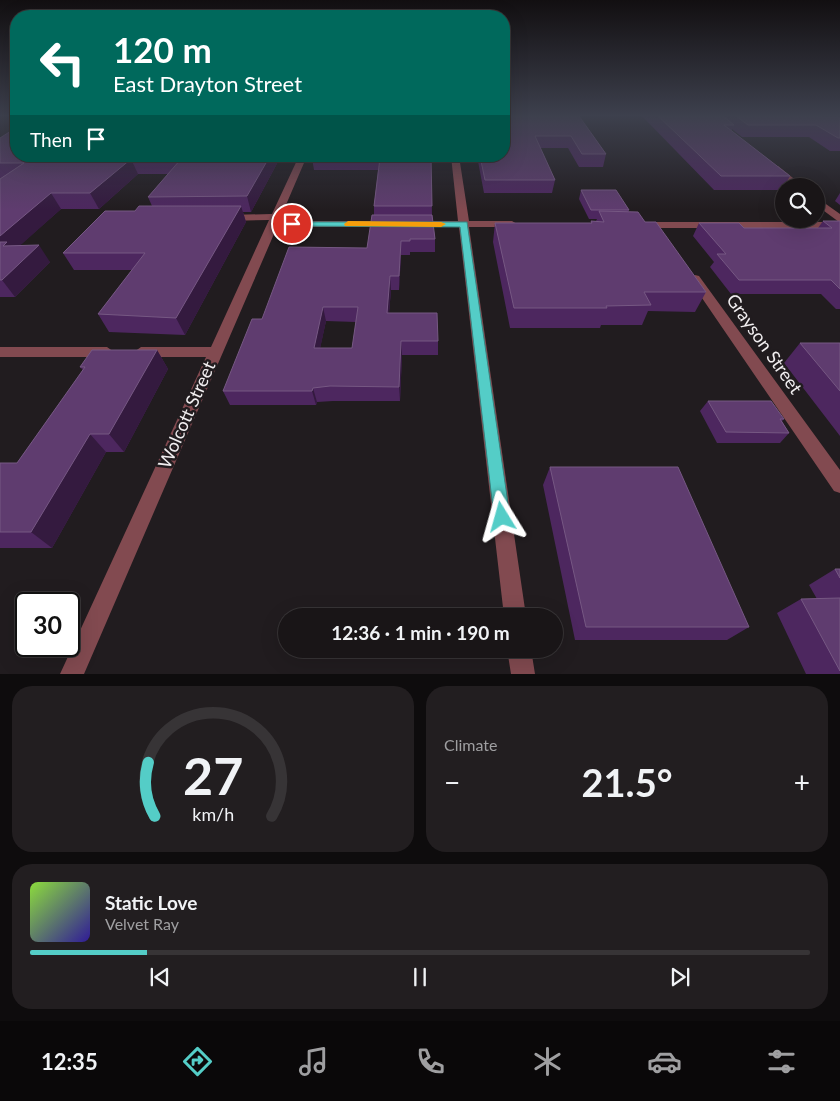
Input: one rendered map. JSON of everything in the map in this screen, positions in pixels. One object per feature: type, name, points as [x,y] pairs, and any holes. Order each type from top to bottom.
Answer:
[{"type":"street","name":"Wolcott Street","points":[[72,674],[300,162]]},
{"type":"street","points":[[456,162],[514,608]]},
{"type":"street","points":[[770,164],[788,178]]},
{"type":"street","points":[[825,207],[840,219]]},
{"type":"street","points":[[214,218],[274,221],[528,225]]},
{"type":"street","points":[[628,225],[840,225]]},
{"type":"street","points":[[657,225],[669,242]]},
{"type":"street","name":"Grayson Street","points":[[686,266],[840,485]]},
{"type":"street","points":[[0,352],[216,352]]},
{"type":"street","points":[[520,658],[522,674]]},
{"type":"building","points":[[0,147],[10,147],[10,162],[127,162],[90,193],[51,193],[0,236],[0,179],[24,163],[0,163]]},
{"type":"building","points":[[510,147],[540,147],[555,180],[485,180],[481,162],[510,162]]},
{"type":"building","points":[[578,147],[601,147],[606,154],[582,154]]},
{"type":"building","points":[[691,147],[753,147],[790,176],[721,176]]},
{"type":"building","points":[[178,162],[267,162],[247,196],[148,197]]},
{"type":"building","points":[[380,162],[431,162],[432,206],[374,206]]},
{"type":"building","points":[[581,190],[616,190],[629,210],[591,210]]},
{"type":"building","points":[[139,206],[241,206],[176,318],[98,314],[145,253],[63,253],[105,211],[135,211]]},
{"type":"building","points":[[599,211],[638,212],[645,222],[656,222],[706,292],[644,292],[651,305],[606,306],[607,308],[514,308],[495,223],[604,222]]},
{"type":"building","points":[[372,215],[432,215],[435,239],[401,241],[399,276],[390,276],[387,313],[437,313],[438,341],[401,341],[399,387],[330,386],[313,388],[312,391],[223,391],[252,319],[262,319],[289,247],[367,248]],"holes":[[[323,307],[358,307],[352,348],[314,348]]]},
{"type":"building","points":[[825,221],[840,221],[840,289],[831,280],[739,280],[717,254],[726,254],[699,223],[739,223],[744,228],[832,228]]},
{"type":"building","points":[[0,242],[7,242],[3,246],[39,245],[0,280]]},
{"type":"building","points":[[800,343],[840,343],[840,391]]},
{"type":"building","points":[[92,350],[157,350],[109,434],[90,434],[31,532],[0,532],[0,463],[17,463],[85,367],[80,367]]},
{"type":"building","points":[[708,401],[771,401],[784,419],[780,419],[789,433],[726,432]]},
{"type":"building","points":[[550,467],[678,467],[749,627],[586,627]]},
{"type":"building","points":[[835,569],[840,569],[840,578]]},
{"type":"building","points":[[840,598],[840,671],[801,599]]},
{"type":"slow traffic","points":[[348,224],[441,224]]},
{"type":"route","points":[[292,224],[464,224],[502,517]]}]
